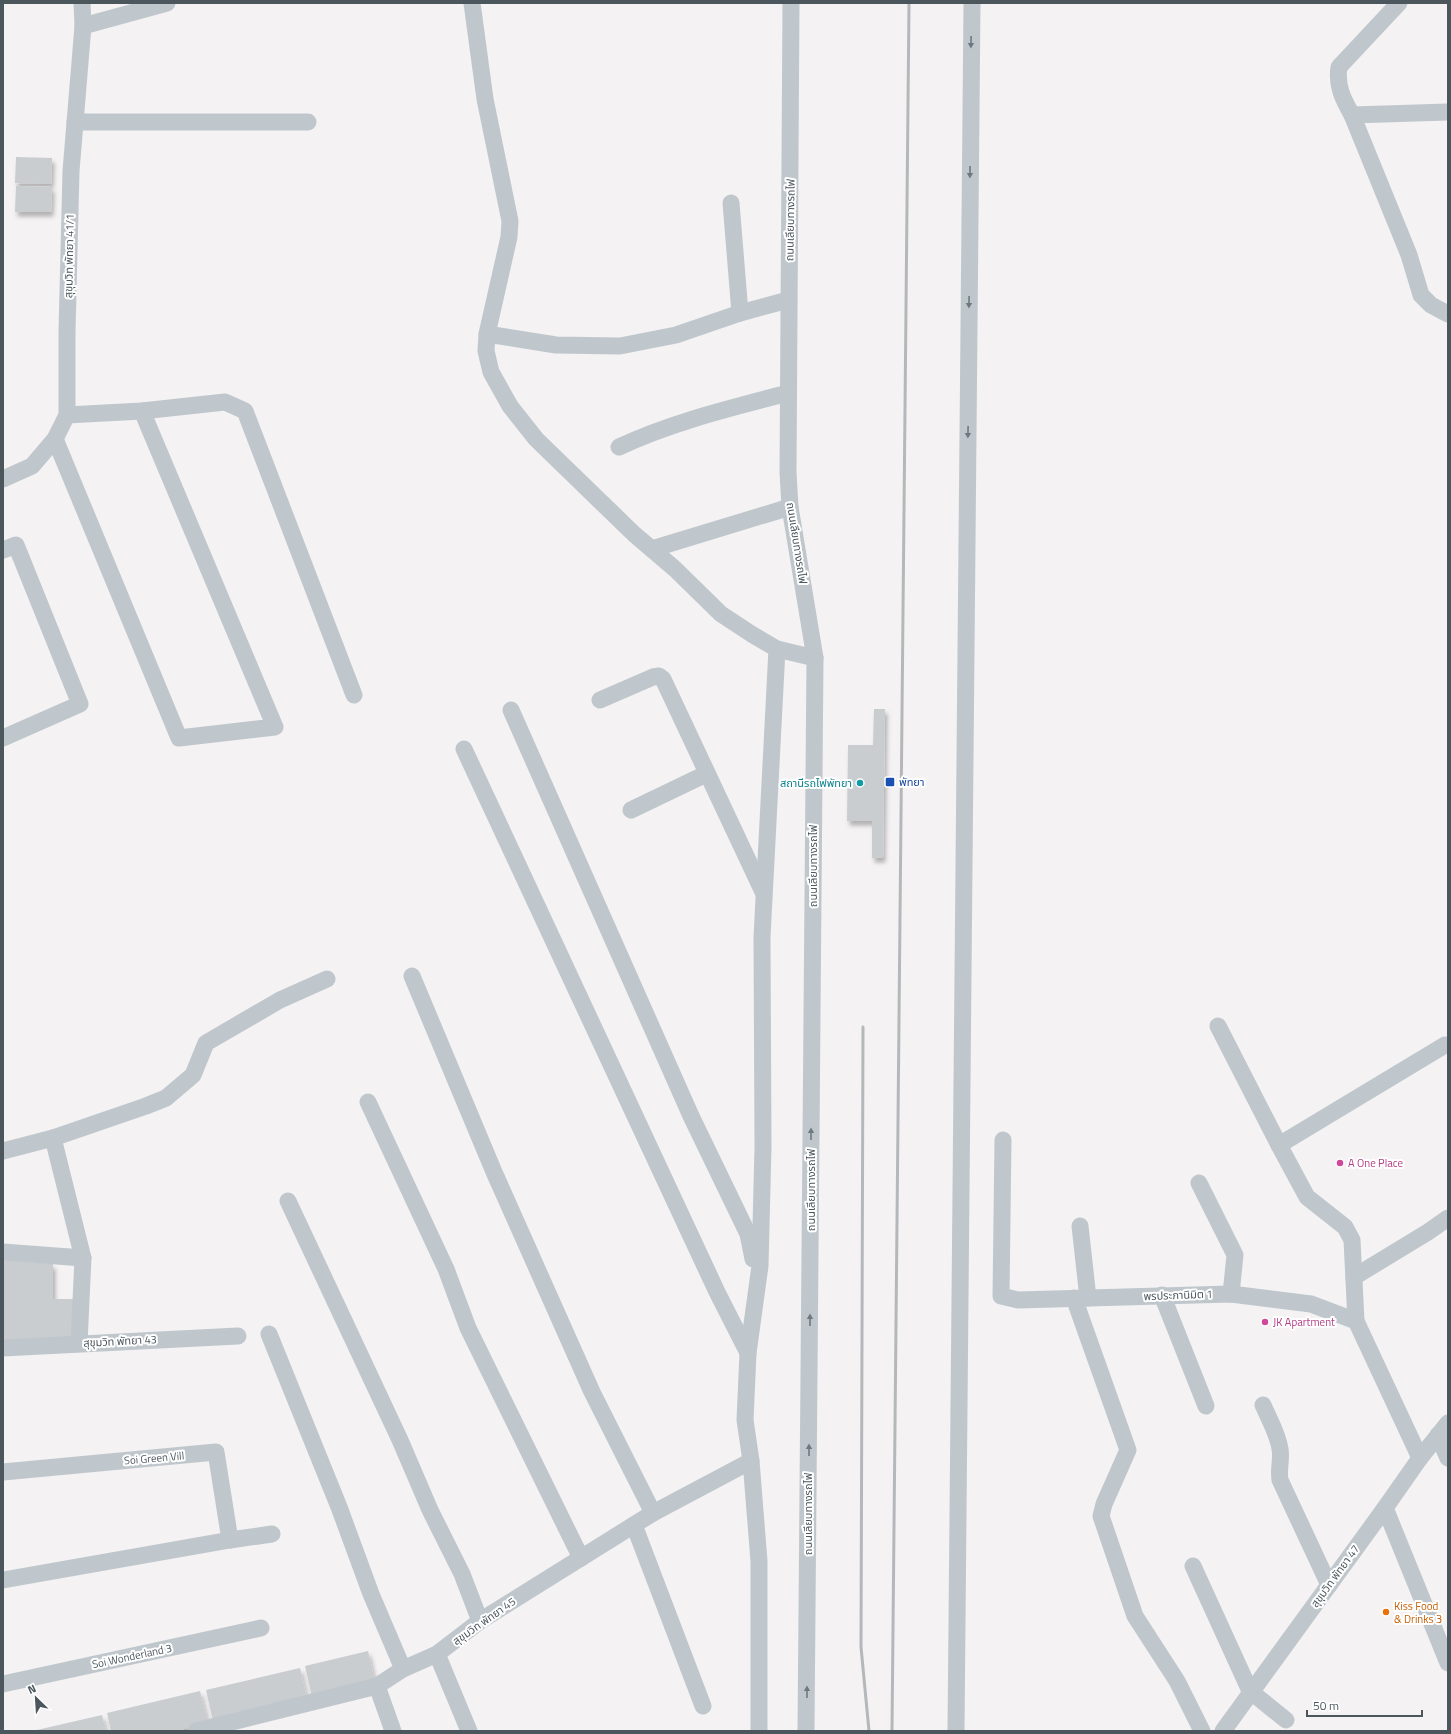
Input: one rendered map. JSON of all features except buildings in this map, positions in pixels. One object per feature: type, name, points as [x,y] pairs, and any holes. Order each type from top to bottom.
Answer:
[{"type":"street","name":"สุขุมวิท พัทยา 41/1","points":[[3,479],[32,466],[55,439],[68,415],[67,332],[72,171],[82,26],[82,3]]},
{"type":"street","points":[[82,26],[167,3]]},
{"type":"street","points":[[472,3],[485,99],[510,221],[509,237],[487,334],[486,352],[491,372],[510,406],[536,439],[634,534],[721,614],[777,649],[815,658]]},
{"type":"street","name":"ถนนเลียบทางรถไฟ","points":[[791,3],[788,472],[790,507],[815,658],[806,1731]]},
{"type":"street","points":[[956,1731],[972,3]]},
{"type":"street","points":[[1399,3],[1339,67],[1337,76],[1340,94],[1352,115],[1409,255],[1421,295],[1432,305],[1448,314]]},
{"type":"street","points":[[1352,115],[1448,112]]},
{"type":"street","points":[[75,122],[308,122]]},
{"type":"street","points":[[731,203],[740,313]]},
{"type":"street","points":[[487,334],[556,345],[620,346],[676,335],[740,313],[788,300]]},
{"type":"street","points":[[619,447],[660,430],[788,393]]},
{"type":"street","points":[[68,415],[142,411],[225,402],[245,412],[354,695]]},
{"type":"street","points":[[55,439],[179,738],[275,727],[142,411]]},
{"type":"street","points":[[652,549],[790,507]]},
{"type":"street","points":[[3,550],[16,545],[80,704],[3,738]]},
{"type":"street","points":[[759,1731],[759,1561],[751,1461],[745,1420],[748,1353],[760,1266],[763,1147],[762,937],[777,649]]},
{"type":"street","points":[[600,700],[653,677],[659,676],[663,679],[706,774],[764,894]]},
{"type":"street","points":[[511,710],[691,1116],[748,1234],[753,1257],[751,1335]]},
{"type":"street","points":[[464,750],[714,1284],[748,1353]]},
{"type":"street","points":[[631,810],[706,774]]},
{"type":"street","points":[[412,976],[497,1180],[592,1392],[653,1513]]},
{"type":"street","points":[[3,1151],[52,1138],[166,1098],[193,1075],[206,1043],[280,1000],[327,979]]},
{"type":"street","points":[[1218,1026],[1307,1197],[1345,1227],[1352,1240],[1356,1321],[1420,1458]]},
{"type":"street","points":[[1279,1145],[1445,1045]]},
{"type":"street","points":[[368,1102],[446,1269],[468,1328],[581,1558]]},
{"type":"street","points":[[52,1138],[83,1258],[79,1343]]},
{"type":"street","name":"พรประภานิมิต 1","points":[[1003,1140],[1001,1296],[1018,1300],[1231,1294],[1311,1304],[1356,1321]]},
{"type":"street","points":[[1199,1184],[1235,1255],[1231,1294]]},
{"type":"street","points":[[288,1201],[400,1440],[430,1510],[462,1574],[480,1621]]},
{"type":"street","points":[[1354,1277],[1428,1232],[1448,1218]]},
{"type":"street","points":[[1080,1226],[1081,1298],[1128,1450],[1104,1504],[1101,1516],[1135,1616],[1177,1681],[1202,1731]]},
{"type":"street","points":[[3,1252],[83,1258]]},
{"type":"street","points":[[1162,1295],[1206,1406]]},
{"type":"street","points":[[269,1334],[339,1507],[371,1594],[403,1669]]},
{"type":"street","name":"สุขุมวิท พัทยา 43","points":[[3,1348],[238,1336]]},
{"type":"street","points":[[1263,1405],[1279,1442],[1281,1455],[1279,1472],[1280,1480],[1329,1584]]},
{"type":"street","points":[[1443,1429],[1448,1458]]},
{"type":"street","name":"สุขุมวิท พัทยา 47","points":[[1223,1731],[1250,1691],[1420,1458],[1443,1429]]},
{"type":"street","name":"Soi Green Vill","points":[[3,1472],[216,1452],[230,1540]]},
{"type":"street","name":"สุขุมวิท พัทยา 45","points":[[196,1731],[377,1686],[403,1669],[437,1654],[480,1621],[634,1524],[751,1461]]},
{"type":"street","points":[[1385,1508],[1448,1663]]},
{"type":"street","points":[[634,1524],[703,1706]]},
{"type":"street","points":[[3,1580],[272,1534]]},
{"type":"street","points":[[1193,1566],[1250,1691],[1286,1720]]},
{"type":"street","name":"Soi Wonderland 3","points":[[3,1684],[261,1628]]},
{"type":"street","points":[[437,1654],[469,1731]]},
{"type":"street","points":[[377,1686],[393,1731]]},
{"type":"railway","points":[[892,1731],[909,3]]},
{"type":"railway","points":[[863,1027],[861,1647],[869,1731]]},
{"type":"place","name":"พัทยา","points":[[890,782]]},
{"type":"place","name":"สถานีรถไฟพัทยา","points":[[860,783]]},
{"type":"place","name":"A One Place","points":[[1340,1163]]},
{"type":"place","name":"JK Apartment","points":[[1265,1322]]},
{"type":"place","name":"Kiss Food & Drinks 3","points":[[1386,1612]]}]
